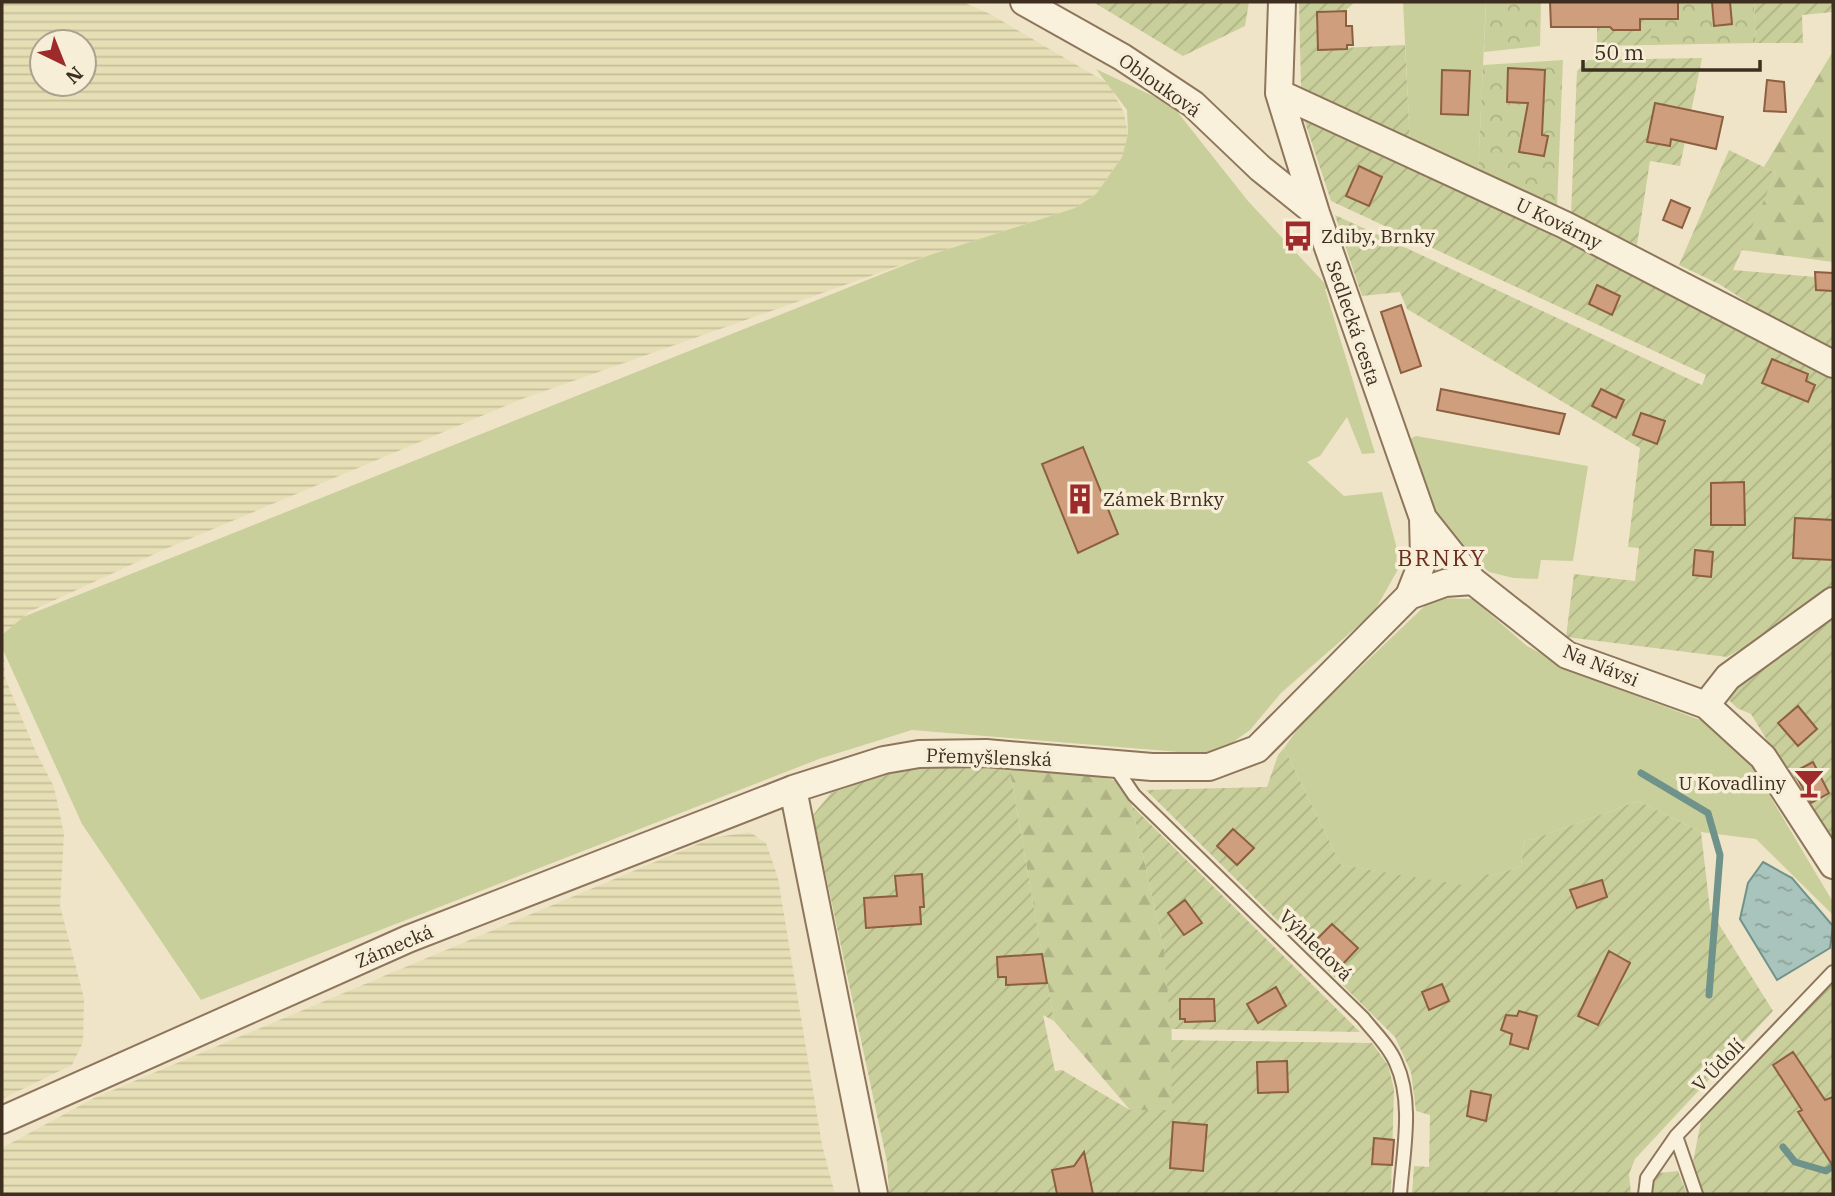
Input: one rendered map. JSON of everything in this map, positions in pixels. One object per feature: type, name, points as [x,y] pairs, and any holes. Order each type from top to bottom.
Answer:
[{"type":"street","name":"Oblouková","points":[[1024,2],[1122,57],[1193,104],[1260,168],[1315,213]]},
{"type":"street","name":"Sedlecká cesta","points":[[1282,2],[1279,93],[1315,213],[1423,517]]},
{"type":"street","name":"U Kovárny","points":[[1279,93],[1565,225],[1833,364]]},
{"type":"street","name":"Na Návsi","points":[[1423,517],[1473,581],[1567,655],[1706,705]]},
{"type":"street","points":[[1409,596],[1424,558],[1423,517]]},
{"type":"street","points":[[1409,596],[1446,583],[1473,581]]},
{"type":"street","name":"Přemyšlenská","points":[[793,789],[884,760],[919,754],[986,753],[1114,764],[1209,767],[1257,749],[1409,596]]},
{"type":"street","points":[[1833,601],[1728,677],[1706,705],[1763,757],[1833,865]]},
{"type":"street","points":[[793,789],[874,1194]]},
{"type":"street","name":"Zámecká","points":[[2,1120],[408,939],[793,789]]},
{"type":"lane","name":"Výhledová","points":[[1114,764],[1133,795],[1363,1018],[1383,1043],[1396,1063],[1406,1108],[1400,1194]]},
{"type":"lane","name":"V Údolí","points":[[1645,1194],[1647,1178],[1676,1136],[1833,972]]},
{"type":"lane","points":[[1676,1136],[1696,1194]]},
{"type":"shaded area","points":[[2,2],[963,2],[990,14],[1109,84],[1124,113],[1128,134],[1122,157],[1096,194],[1075,208],[927,256],[522,399],[163,550],[29,612],[3,635],[5,678],[54,787],[64,834],[60,906],[84,998],[83,1042],[72,1065],[2,1099]]},
{"type":"shaded area","points":[[750,832],[766,843],[778,878],[822,1145],[835,1194],[2,1194],[2,1148],[94,1098],[712,838]]},
{"type":"green space","points":[[1093,2],[1249,2],[1245,26],[1183,56]]},
{"type":"green space","points":[[1299,2],[1355,2],[1346,10],[1317,11],[1319,49],[1405,45],[1410,142],[1312,97],[1301,88]]},
{"type":"green space","points":[[1403,2],[1486,2],[1478,174],[1410,142]]},
{"type":"green space","points":[[1486,2],[1541,2],[1540,46],[1484,52]]},
{"type":"green space","points":[[1597,2],[1651,2],[1651,45],[1597,46]]},
{"type":"green space","points":[[1651,2],[1754,2],[1756,43],[1651,45]]},
{"type":"green space","points":[[1754,2],[1833,2],[1833,12],[1802,15],[1803,43],[1756,43]]},
{"type":"green space","points":[[1833,51],[1833,262],[1741,250],[1776,173],[1764,167]]},
{"type":"green space","points":[[1702,58],[1680,166],[1650,161],[1637,245],[1571,214],[1577,71],[1588,60]]},
{"type":"green space","points":[[1563,60],[1557,209],[1478,174],[1483,65]]},
{"type":"green space","points":[[1096,69],[1172,105],[1248,201],[1329,288],[1325,289],[1375,453],[1362,454],[1347,417],[1320,456],[1307,462],[1344,496],[1382,492],[1401,564],[1374,612],[1281,693],[1250,730],[1215,755],[912,730],[819,759],[201,1000],[82,824],[3,650],[2,635],[23,617],[927,256],[1075,208],[1096,194],[1122,157],[1128,134],[1127,110]]},
{"type":"green space","points":[[1302,113],[1767,335],[1833,379],[1833,591],[1782,626],[1727,657],[1566,637],[1574,574],[1635,581],[1639,548],[1628,547],[1640,448],[1407,309],[1400,292],[1362,296],[1335,215],[1702,385],[1706,375],[1331,201]]},
{"type":"green space","points":[[1729,150],[1776,173],[1733,270],[1815,277],[1816,290],[1833,291],[1833,357],[1719,284],[1679,265]]},
{"type":"green space","points":[[1416,436],[1588,466],[1573,561],[1541,560],[1538,579],[1513,578],[1489,572],[1453,540],[1433,517],[1405,441]]},
{"type":"green space","points":[[1433,598],[1473,599],[1527,646],[1584,676],[1732,732],[1833,902],[1833,915],[1756,839],[1701,832],[1638,801],[1531,840],[1525,838],[1521,866],[1499,874],[1474,876],[1469,887],[1341,865],[1284,748],[1302,723]]},
{"type":"green space","points":[[1833,614],[1833,848],[1751,714],[1737,708],[1729,700],[1734,685]]},
{"type":"green space","points":[[1284,748],[1341,865],[1469,886],[1474,875],[1499,874],[1521,866],[1525,838],[1531,840],[1638,801],[1701,832],[1710,910],[1773,1011],[1635,1159],[1629,1174],[1631,1194],[1412,1194],[1414,1166],[1429,1167],[1430,1115],[1416,1111],[1411,1072],[1395,1037],[1146,790],[1267,787],[1278,755]]},
{"type":"green space","points":[[1008,761],[1041,764],[1127,783],[1164,950],[1171,1004],[1173,1110],[1130,1110],[1054,1021]]},
{"type":"green space","points":[[1008,761],[1054,1021],[1043,1015],[1055,1071],[1062,1070],[1130,1110],[1172,1110],[1171,1040],[1372,1043],[1388,1065],[1394,1089],[1391,1194],[889,1194],[887,1162],[813,815],[831,793],[909,766]]},
{"type":"green space","points":[[1132,806],[1360,1032],[1171,1029],[1164,950]]},
{"type":"green space","points":[[1833,977],[1833,1194],[1704,1194],[1693,1162],[1702,1116]]},
{"type":"green space","points":[[1678,1171],[1687,1194],[1651,1194],[1650,1174]]},
{"type":"water","points":[[1763,862],[1792,878],[1833,926],[1830,948],[1777,980],[1740,919],[1748,883]]},
{"type":"building","points":[[1550,2],[1678,2],[1678,19],[1640,19],[1640,30],[1551,27]]},
{"type":"building","points":[[1712,2],[1730,2],[1732,24],[1714,26]]},
{"type":"building","points":[[1346,11],[1346,26],[1352,26],[1353,45],[1347,45],[1347,49],[1318,50],[1317,12]]},
{"type":"building","points":[[1508,68],[1545,70],[1542,135],[1548,136],[1544,156],[1519,152],[1528,103],[1507,102]]},
{"type":"building","points":[[1442,70],[1470,71],[1468,115],[1441,114]]},
{"type":"building","points":[[1767,80],[1784,82],[1786,112],[1764,111]]},
{"type":"building","points":[[1655,103],[1723,117],[1716,149],[1671,139],[1670,146],[1647,142]]},
{"type":"building","points":[[1359,166],[1382,177],[1369,206],[1346,196]]},
{"type":"building","points":[[1671,200],[1690,208],[1682,228],[1663,220]]},
{"type":"building","points":[[1815,272],[1833,273],[1833,291],[1816,290]]},
{"type":"building","points":[[1597,285],[1620,296],[1612,315],[1589,304]]},
{"type":"building","points":[[1401,305],[1421,366],[1401,373],[1381,312]]},
{"type":"building","points":[[1772,359],[1808,374],[1806,381],[1815,385],[1808,402],[1762,383]]},
{"type":"building","points":[[1441,389],[1565,414],[1559,434],[1437,410]]},
{"type":"building","points":[[1601,389],[1624,400],[1616,418],[1592,406]]},
{"type":"building","points":[[1641,413],[1665,421],[1657,444],[1633,435]]},
{"type":"building","name":"Zámek Brnky","points":[[1083,447],[1118,534],[1078,553],[1042,464]]},
{"type":"building","points":[[1744,482],[1745,525],[1711,525],[1711,483]]},
{"type":"building","points":[[1795,518],[1833,520],[1833,560],[1793,558]]},
{"type":"building","points":[[1695,550],[1713,552],[1711,577],[1693,575]]},
{"type":"building","points":[[1798,706],[1817,729],[1798,746],[1778,723]]},
{"type":"building","points":[[1813,762],[1829,793],[1811,803],[1794,772]]},
{"type":"building","points":[[1233,829],[1254,848],[1237,865],[1217,846]]},
{"type":"building","points":[[922,874],[924,907],[920,907],[921,924],[866,928],[864,898],[897,896],[895,876]]},
{"type":"building","points":[[1602,880],[1607,897],[1577,908],[1570,890]]},
{"type":"building","points":[[1185,900],[1202,923],[1184,935],[1168,913]]},
{"type":"building","points":[[1332,924],[1358,948],[1341,966],[1315,941]]},
{"type":"building","points":[[1609,951],[1630,963],[1598,1025],[1578,1016]]},
{"type":"building","points":[[1042,954],[1047,983],[1006,985],[1006,977],[998,977],[997,957]]},
{"type":"building","points":[[1442,984],[1449,1001],[1429,1010],[1422,992]]},
{"type":"building","points":[[1276,987],[1286,1006],[1258,1023],[1247,1004]]},
{"type":"building","points":[[1180,999],[1214,999],[1215,1021],[1185,1022],[1185,1019],[1180,1019]]},
{"type":"building","points":[[1519,1011],[1537,1016],[1528,1049],[1510,1044],[1512,1034],[1501,1030],[1506,1015],[1517,1016]]},
{"type":"building","points":[[1793,1052],[1825,1100],[1833,1097],[1833,1166],[1798,1112],[1802,1110],[1773,1065]]},
{"type":"building","points":[[1287,1061],[1288,1092],[1258,1093],[1257,1062]]},
{"type":"building","points":[[1471,1091],[1491,1095],[1486,1121],[1467,1116]]},
{"type":"building","points":[[1173,1122],[1207,1125],[1203,1171],[1170,1168]]},
{"type":"building","points":[[1374,1138],[1394,1140],[1392,1165],[1372,1164]]},
{"type":"building","points":[[1084,1152],[1093,1194],[1057,1194],[1052,1170],[1074,1166]]},
{"type":"waterway","points":[[1641,773],[1708,813],[1720,855],[1709,995]]},
{"type":"waterway","points":[[1783,1147],[1795,1162],[1826,1171],[1833,1166]]},
{"type":"place","name":"Zdiby, Brnky","points":[[1298,236]]},
{"type":"place","name":"Zámek Brnky","points":[[1080,499]]},
{"type":"place","name":"U Kovadliny","points":[[1809,783]]},
{"type":"district","name":"BRNKY","points":[[1442,558]]}]
